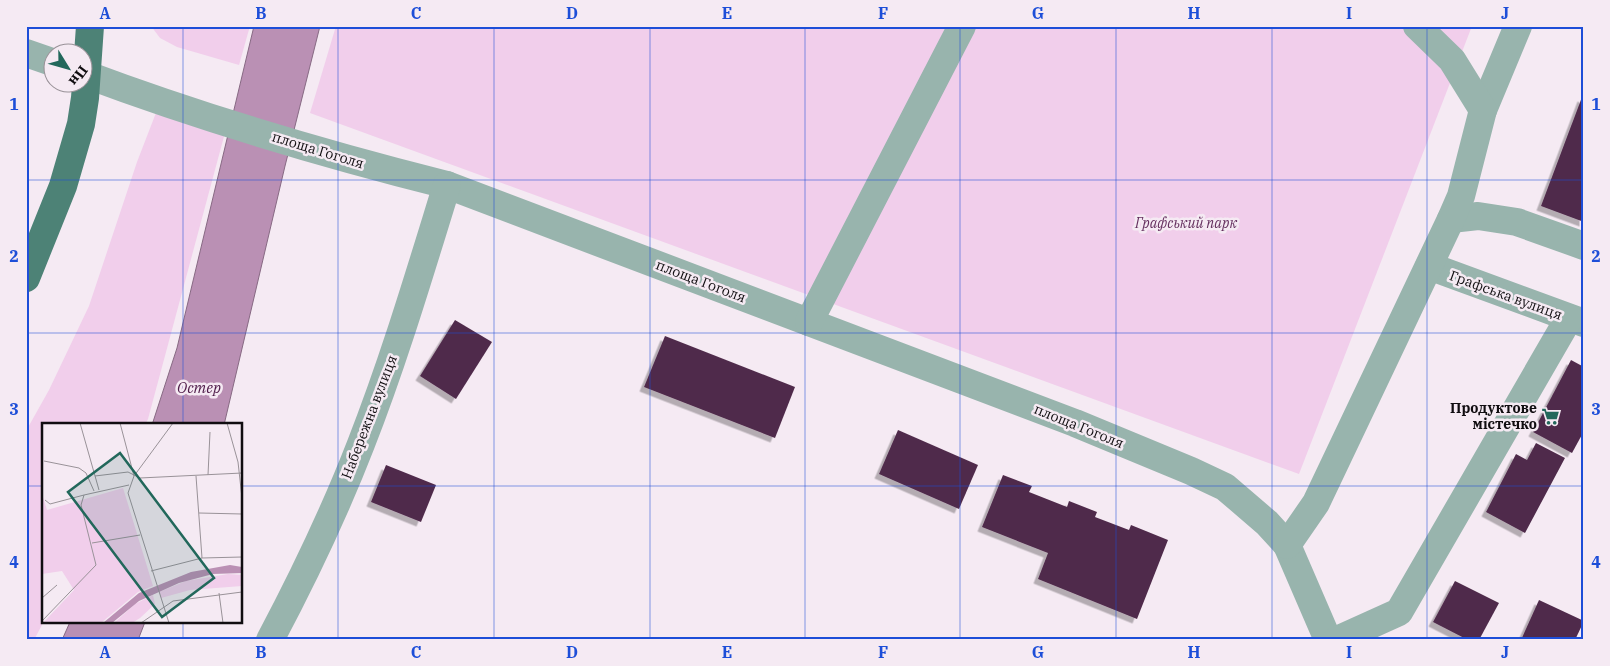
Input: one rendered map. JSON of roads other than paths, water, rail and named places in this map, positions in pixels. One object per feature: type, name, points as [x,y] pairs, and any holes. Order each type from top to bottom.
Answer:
[{"type":"main road","points":[[88,42],[90,26]]},
{"type":"main road","points":[[26,278],[65,177],[81,124],[84,92]]},
{"type":"street","points":[[809,322],[962,26]]},
{"type":"street","points":[[1417,26],[1452,60],[1483,110]]},
{"type":"street","points":[[1287,545],[1316,503],[1451,219],[1461,196],[1483,110],[1518,26]]},
{"type":"street","points":[[26,53],[42,59]]},
{"type":"street","name":"площа Гоголя","points":[[92,77],[174,107],[353,161],[448,186],[1075,423],[1199,475],[1225,487],[1267,523],[1287,545],[1328,640]]},
{"type":"street","name":"Набережна вулиця","points":[[270,640],[303,577],[361,444],[403,326],[448,186]]},
{"type":"street","points":[[1451,219],[1478,216],[1517,222],[1584,246]]},
{"type":"street","name":"Графська вулиця","points":[[1429,266],[1576,320]]},
{"type":"street","points":[[1337,640],[1399,612],[1576,320]]},
{"type":"water","name":"Остер","points":[[254,26],[320,26],[224,423],[153,423],[177,348]]},
{"type":"water","points":[[69,624],[144,624],[138,640],[62,640]]},
{"type":"place","name":"Продуктове містечко","points":[[1551,416]]},
{"type":"park label","name":"Графський парк","points":[[1186,223]]}]
